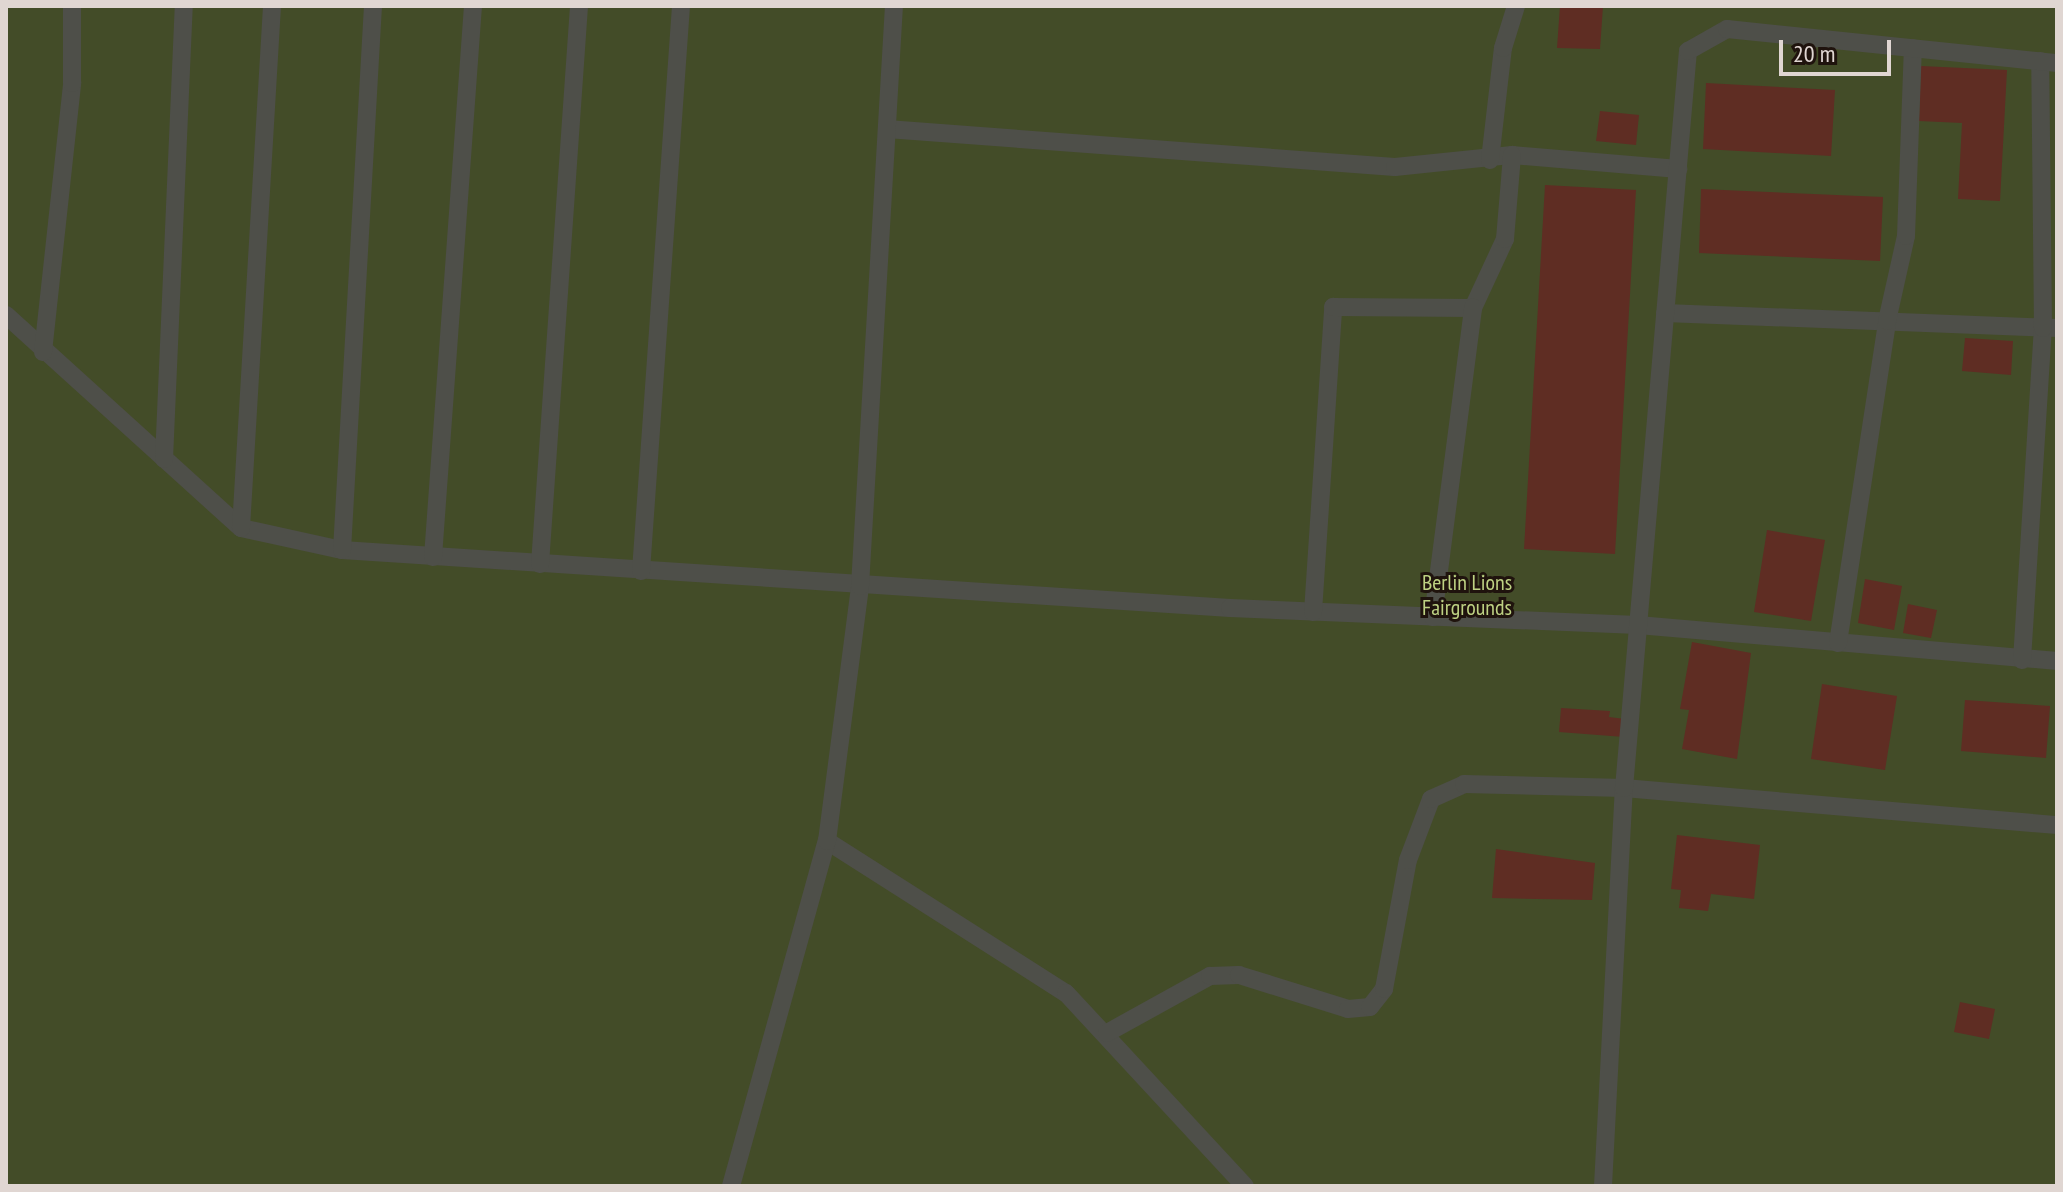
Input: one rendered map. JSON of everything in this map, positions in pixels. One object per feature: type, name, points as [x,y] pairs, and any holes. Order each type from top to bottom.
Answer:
[{"type":"lane","points":[[43,352],[72,83],[72,6]]},
{"type":"lane","points":[[164,459],[184,6]]},
{"type":"lane","points":[[241,528],[272,6]]},
{"type":"lane","points":[[342,550],[373,6]]},
{"type":"lane","points":[[433,557],[473,6]]},
{"type":"lane","points":[[540,564],[579,6]]},
{"type":"lane","points":[[641,571],[681,6]]},
{"type":"lane","points":[[731,1186],[827,841],[860,586],[894,6]]},
{"type":"lane","points":[[1490,160],[1503,48],[1516,6]]},
{"type":"lane","points":[[1603,1186],[1624,788],[1688,51],[1727,29],[2048,62],[2050,328],[2022,660]]},
{"type":"lane","points":[[1838,643],[1887,321],[1906,236],[1913,48]]},
{"type":"lane","points":[[887,129],[1395,167],[1490,160],[1512,155],[1678,169]]},
{"type":"lane","points":[[1433,617],[1473,308],[1505,239],[1512,155]]},
{"type":"lane","points":[[1313,612],[1333,307],[1473,308]]},
{"type":"lane","points":[[1665,313],[2050,328]]},
{"type":"lane","points":[[6,315],[43,352],[241,528],[342,550],[860,586],[1313,612],[1638,625],[2057,661]]},
{"type":"lane","points":[[1107,1033],[1210,976],[1239,975],[1348,1009],[1370,1007],[1384,989],[1408,860],[1431,799],[1464,784],[1624,788],[2057,825]]},
{"type":"lane","points":[[827,841],[1066,993],[1107,1033],[1245,1186]]},
{"type":"green space","name":"Berlin Lions Fairgrounds","points":[[6,6],[2057,6],[2057,1186],[6,1186]]},
{"type":"building","points":[[1560,6],[1603,6],[1600,49],[1557,48]]},
{"type":"building","points":[[1921,66],[2007,70],[2000,201],[1958,199],[1962,123],[1919,121]]},
{"type":"building","points":[[1706,83],[1835,90],[1831,156],[1703,149]]},
{"type":"building","points":[[1600,111],[1639,115],[1636,145],[1596,141]]},
{"type":"building","points":[[1545,185],[1636,190],[1615,554],[1524,549]]},
{"type":"building","points":[[1701,189],[1883,197],[1880,261],[1699,253]]},
{"type":"building","points":[[1965,338],[2013,341],[2011,375],[1962,371]]},
{"type":"building","points":[[1767,530],[1825,540],[1811,621],[1754,612]]},
{"type":"building","points":[[1865,579],[1902,586],[1894,630],[1858,623]]},
{"type":"building","points":[[1908,604],[1937,610],[1931,638],[1903,633]]},
{"type":"building","points":[[1692,642],[1751,653],[1737,759],[1682,749],[1689,710],[1680,709]]},
{"type":"building","points":[[1822,684],[1897,696],[1885,770],[1811,759]]},
{"type":"building","points":[[1965,700],[2050,706],[2046,758],[1961,751]]},
{"type":"building","points":[[1561,708],[1610,711],[1609,717],[1625,719],[1624,737],[1559,732]]},
{"type":"building","points":[[1677,835],[1760,845],[1754,899],[1711,894],[1708,911],[1679,908],[1681,890],[1671,889]]},
{"type":"building","points":[[1496,849],[1595,863],[1592,900],[1492,898]]},
{"type":"building","points":[[1960,1002],[1995,1009],[1989,1039],[1954,1032]]}]
